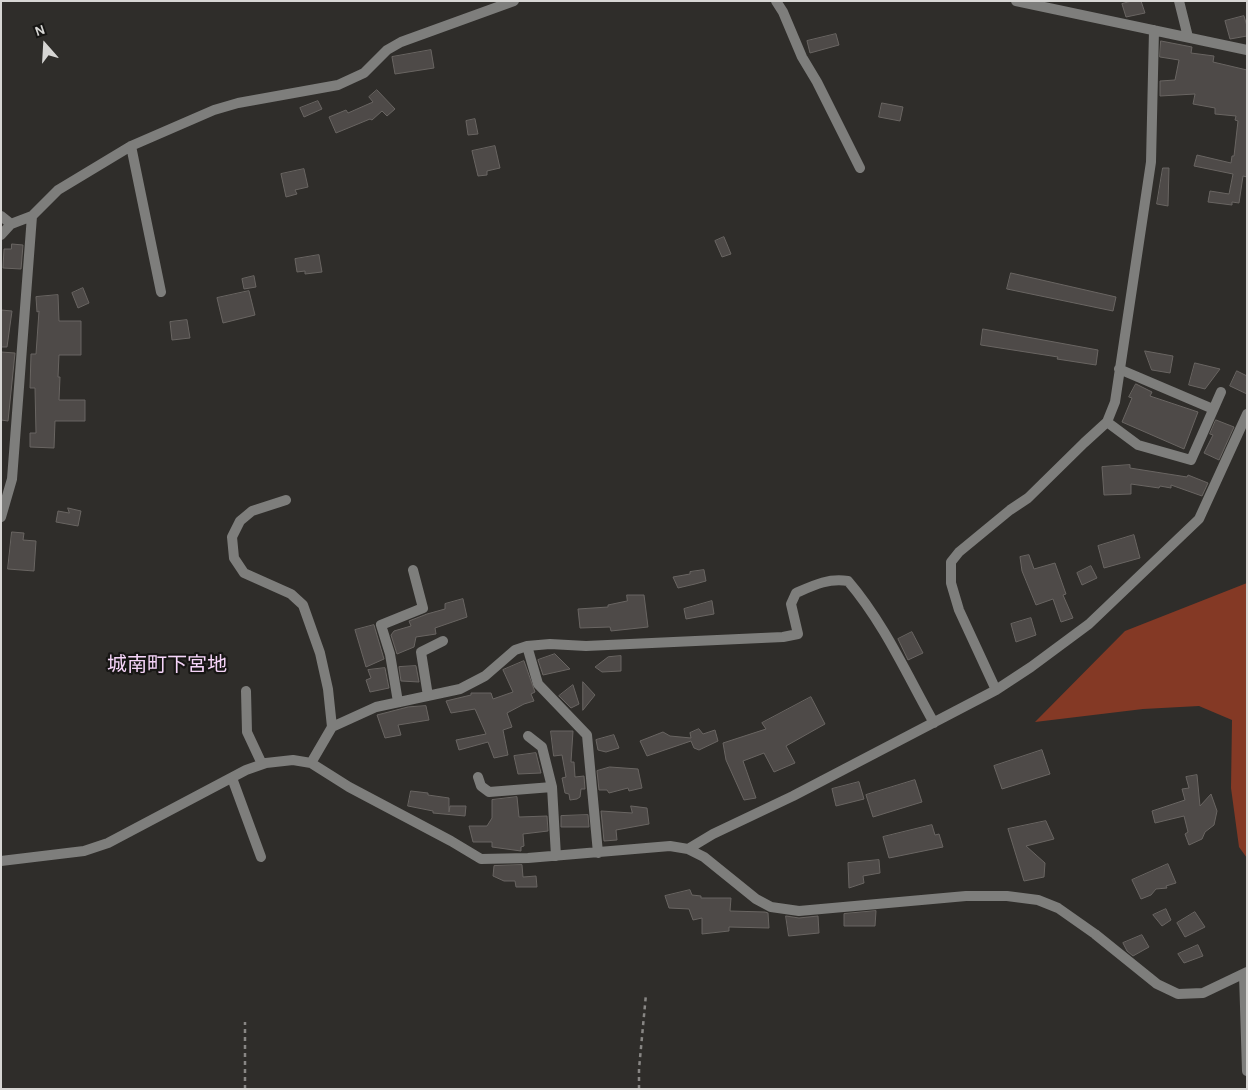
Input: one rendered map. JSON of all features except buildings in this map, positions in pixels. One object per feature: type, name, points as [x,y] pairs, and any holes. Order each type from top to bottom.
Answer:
[{"type":"street","points":[[1,235],[11,224],[32,216],[58,190],[131,146],[214,110],[238,103],[338,85],[364,73],[387,50],[401,42],[514,1]]},
{"type":"street","points":[[776,1],[783,12],[802,57],[817,82],[860,168]]},
{"type":"street","points":[[1016,1],[1247,50]]},
{"type":"street","points":[[1178,1],[1188,37]]},
{"type":"street","points":[[996,690],[959,610],[951,583],[951,562],[959,552],[1010,510],[1028,498],[1107,422],[1115,402],[1151,162],[1154,30]]},
{"type":"street","points":[[131,146],[161,292]]},
{"type":"street","points":[[1,216],[11,224]]},
{"type":"street","points":[[1,517],[12,479],[32,216]]},
{"type":"street","points":[[1119,369],[1213,409]]},
{"type":"street","points":[[1107,422],[1138,445],[1191,460],[1221,392]]},
{"type":"street","points":[[688,849],[713,834],[793,796],[996,690],[1089,624],[1199,519],[1247,414]]},
{"type":"street","points":[[286,500],[252,511],[240,521],[232,537],[234,558],[244,573],[291,594],[303,605],[320,653],[328,689],[332,727]]},
{"type":"street","points":[[398,702],[390,654],[381,625],[423,608],[413,570]]},
{"type":"street","points":[[311,762],[332,727],[376,707],[460,689],[485,676],[516,650],[527,646],[550,644],[586,646],[783,637],[798,634],[791,604],[796,593],[836,579],[848,581],[879,625],[934,723]]},
{"type":"street","points":[[428,696],[421,652],[443,641]]},
{"type":"street","points":[[527,646],[538,684],[587,735],[598,853]]},
{"type":"street","points":[[246,691],[247,732],[262,764]]},
{"type":"street","points":[[528,736],[542,747],[552,787],[556,856]]},
{"type":"street","points":[[1,861],[84,851],[108,843],[262,764],[293,760],[311,762],[349,787],[481,858],[556,856],[670,846],[688,849],[704,857],[756,899],[771,907],[799,911],[966,896],[1007,896],[1038,900],[1058,908],[1095,934],[1157,984],[1178,994],[1203,993],[1245,973],[1247,1071]]},
{"type":"street","points":[[478,777],[481,786],[489,792],[552,787]]},
{"type":"street","points":[[232,778],[261,857]]},
{"type":"path","points":[[639,1089],[646,994]]},
{"type":"path","points":[[244,1089],[245,1022]]},
{"type":"shaded area","points":[[1247,583],[1247,858],[1239,847],[1231,788],[1232,720],[1199,706],[1143,709],[1035,722],[1125,631]]},
{"type":"district","name":"城南町下宮地","points":[[167,665]]}]
